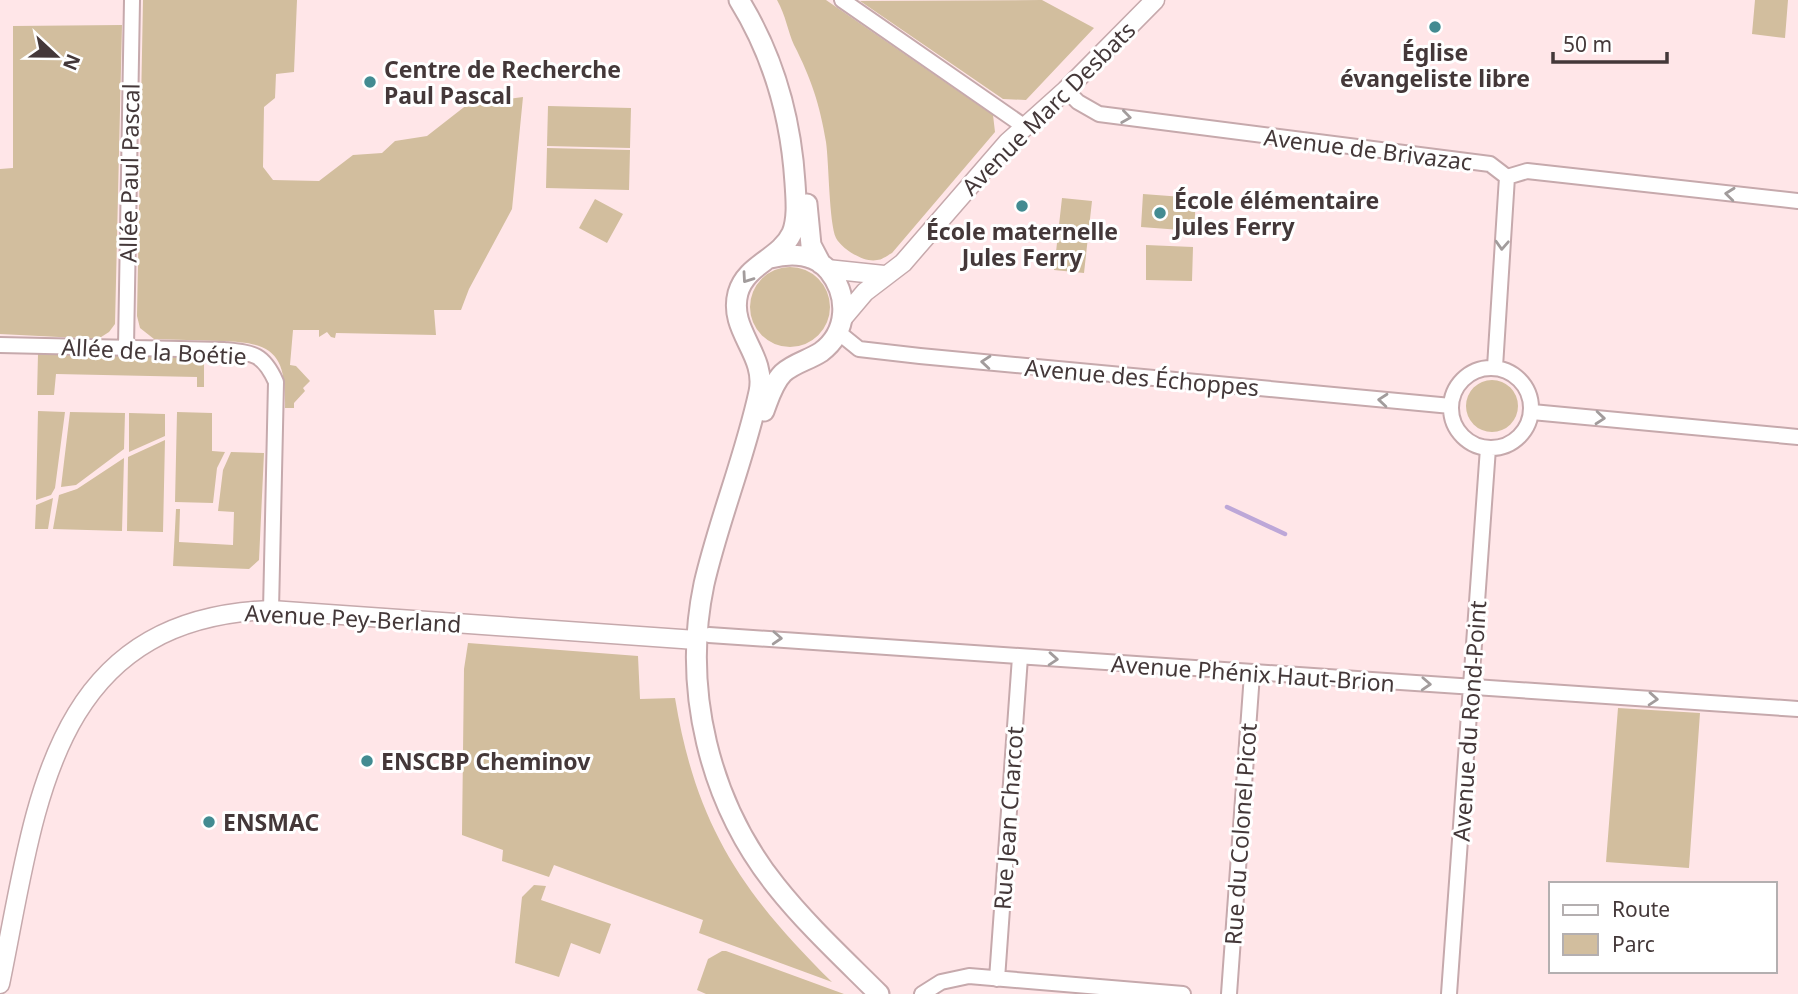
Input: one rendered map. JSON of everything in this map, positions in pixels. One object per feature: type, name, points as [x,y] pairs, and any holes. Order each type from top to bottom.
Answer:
[{"type":"main road","points":[[739,0],[757,34],[777,84],[794,167],[795,223],[786,242],[746,277],[739,290],[737,318],[760,365],[760,390],[709,564],[703,637],[714,726],[729,780],[751,831],[797,897],[894,994]]},
{"type":"main road","points":[[750,0],[776,53],[794,108],[805,165],[807,223],[811,245],[824,267],[838,283],[843,300],[840,325],[830,345],[784,372],[776,382],[763,415],[719,566],[696,672],[704,733],[722,791],[738,827],[758,862],[786,899],[880,994]]},
{"type":"main road","points":[[768,258],[795,255],[824,267]]},
{"type":"main road","points":[[748,343],[774,360],[804,360]]},
{"type":"street","name":"Allée Paul Pascal","points":[[126,347],[132,0]]},
{"type":"street","points":[[842,0],[1025,127]]},
{"type":"street","name":"Avenue Marc Desbats","points":[[840,325],[884,275],[903,263],[993,158],[1066,90],[1154,0]]},
{"type":"street","name":"Avenue de Brivazac","points":[[1066,90],[1078,102],[1099,114],[1490,164],[1507,177]]},
{"type":"street","points":[[1495,367],[1507,177],[1527,171],[1798,201]]},
{"type":"street","points":[[824,267],[884,275]]},
{"type":"street","name":"Avenue des Échoppes","points":[[840,325],[859,349],[1451,406]]},
{"type":"street","name":"Allée de la Boétie","points":[[0,345],[250,352],[268,365],[275,382],[271,610]]},
{"type":"street","points":[[1495,367],[1518,377],[1526,387],[1532,412],[1522,434],[1512,442],[1489,448],[1466,439],[1458,430],[1451,406],[1460,382],[1470,373],[1495,367]]},
{"type":"street","points":[[1532,412],[1798,437]]},
{"type":"street","name":"Avenue du Rond-Point","points":[[1449,994],[1489,448]]},
{"type":"street","name":"Avenue Pey-Berland","points":[[0,984],[46,778],[77,712],[98,681],[121,660],[187,624],[236,611],[271,610],[703,637]]},
{"type":"street","name":"Avenue Phénix Haut-Brion","points":[[703,637],[1798,709]]},
{"type":"street","name":"Rue Jean Charcot","points":[[997,979],[1020,657]]},
{"type":"street","name":"Rue du Colonel Picot","points":[[1229,994],[1252,674]]},
{"type":"street","points":[[922,994],[941,982],[958,978],[1183,994]]},
{"type":"green space","points":[[143,0],[297,0],[294,72],[276,74],[275,98],[264,107],[263,167],[273,180],[319,181],[353,155],[382,153],[395,141],[427,136],[468,104],[523,97],[512,209],[469,289],[461,310],[434,310],[436,335],[336,333],[335,338],[327,332],[319,337],[319,330],[293,330],[290,365],[296,366],[310,381],[294,403],[294,408],[285,408],[283,375],[279,363],[265,348],[238,342],[154,339],[140,328],[137,316]]},
{"type":"green space","points":[[777,0],[826,0],[993,115],[995,132],[892,253],[881,259],[860,257],[836,238],[821,116],[810,80]]},
{"type":"green space","points":[[1042,0],[1094,28],[1026,100],[1003,99],[860,1]]},
{"type":"green space","points":[[1755,0],[1788,0],[1785,38],[1752,34]]},
{"type":"green space","points":[[122,25],[115,324],[98,339],[0,334],[0,169],[13,168],[13,26]]},
{"type":"green space","points":[[548,106],[631,108],[630,148],[547,146]]},
{"type":"green space","points":[[547,148],[630,150],[629,190],[546,188]]},
{"type":"green space","points":[[1143,194],[1196,198],[1194,231],[1141,227]]},
{"type":"green space","points":[[1062,198],[1092,201],[1084,273],[1054,270]]},
{"type":"green space","points":[[595,199],[623,214],[607,243],[579,228]]},
{"type":"green space","points":[[1146,245],[1193,247],[1192,281],[1146,280]]},
{"type":"green space","points":[[790,267],[805,270],[818,279],[827,292],[830,307],[827,322],[818,335],[805,344],[790,347],[775,344],[762,335],[753,322],[750,307],[753,292],[762,279],[775,270]]},
{"type":"green space","points":[[38,354],[204,358],[204,387],[197,387],[197,377],[56,374],[54,395],[37,395]]},
{"type":"green space","points":[[1492,380],[1502,382],[1510,388],[1516,396],[1516,416],[1510,424],[1502,430],[1492,432],[1482,430],[1474,424],[1468,416],[1466,406],[1468,396],[1474,388],[1482,382]]},
{"type":"green space","points":[[38,411],[65,412],[55,488],[51,495],[36,500]]},
{"type":"green space","points":[[70,412],[125,413],[124,449],[76,485],[61,487]]},
{"type":"green space","points":[[177,412],[212,413],[212,451],[225,452],[217,468],[213,503],[175,502]]},
{"type":"green space","points":[[129,413],[165,414],[165,436],[129,452]]},
{"type":"green space","points":[[165,440],[163,532],[127,531],[128,457]]},
{"type":"green space","points":[[231,452],[264,453],[259,560],[249,569],[173,566],[176,509],[180,509],[179,542],[233,545],[234,512],[218,511],[223,470]]},
{"type":"green space","points":[[124,458],[122,531],[53,529],[59,495],[77,489]]},
{"type":"green space","points":[[53,498],[48,529],[35,529],[36,505]]},
{"type":"green space","points":[[468,643],[638,656],[640,699],[675,698],[696,784],[710,821],[728,855],[772,918],[832,982],[699,933],[703,920],[554,865],[549,877],[502,861],[503,850],[462,835],[464,669]]},
{"type":"green space","points":[[1618,708],[1700,713],[1689,868],[1606,862]]},
{"type":"green space","points":[[534,885],[546,886],[541,900],[611,924],[600,954],[571,943],[559,977],[515,963],[522,897]]},
{"type":"green space","points":[[722,951],[844,994],[706,994],[697,990],[708,959]]},
{"type":"waterway","points":[[1227,507],[1285,534]]},
{"type":"place","name":"Église évangeliste libre","points":[[1435,27]]},
{"type":"place","name":"Centre de Recherche Paul Pascal","points":[[370,82]]},
{"type":"place","name":"École maternelle Jules Ferry","points":[[1022,206]]},
{"type":"place","name":"École élémentaire Jules Ferry","points":[[1160,213]]},
{"type":"place","name":"ENSCBP Cheminov","points":[[367,761]]},
{"type":"place","name":"ENSMAC","points":[[209,822]]}]
